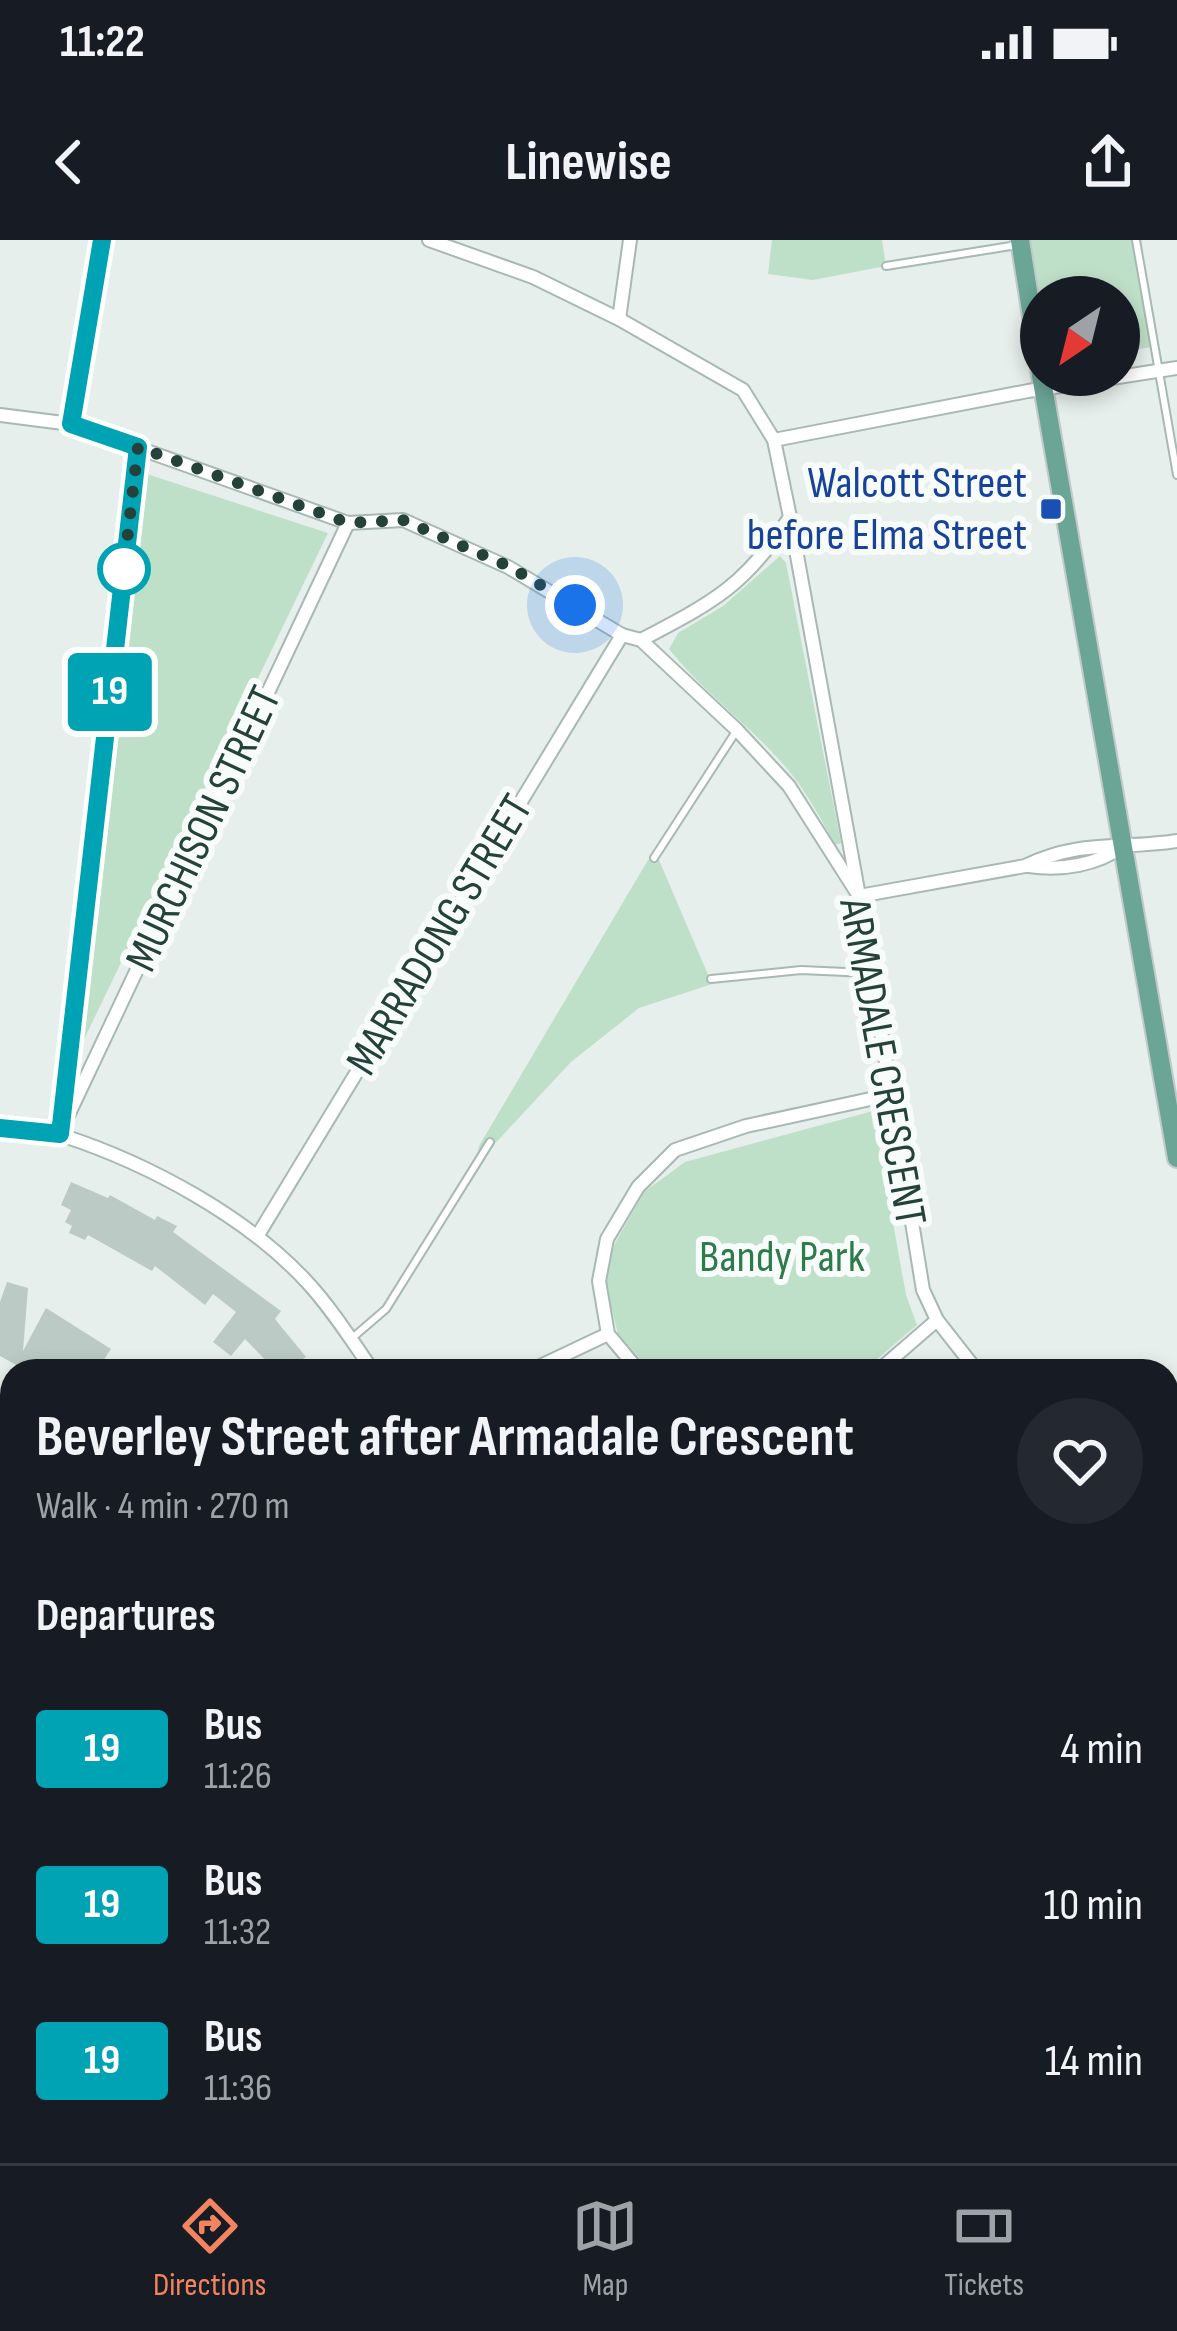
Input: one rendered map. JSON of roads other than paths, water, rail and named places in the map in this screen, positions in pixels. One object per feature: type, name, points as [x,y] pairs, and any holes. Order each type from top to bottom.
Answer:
[{"type":"main road","points":[[1020,242],[1025,276]]},
{"type":"main road","points":[[1045,396],[1177,1158]]},
{"type":"street","points":[[71,424],[102,240]]},
{"type":"street","points":[[429,240],[533,277],[619,319],[743,390],[774,440],[859,896],[1025,866],[1105,860],[1124,845],[1177,841]]},
{"type":"street","points":[[619,319],[630,240]]},
{"type":"street","points":[[1140,372],[1177,368]]},
{"type":"street","points":[[774,440],[1020,384]]},
{"type":"street","name":"ARMADALE CRESCENT","points":[[0,415],[71,424],[348,523],[403,520],[508,566],[622,635],[641,640],[737,730],[788,786],[859,896],[923,1290],[937,1320],[968,1359]]},
{"type":"street","points":[[60,1134],[138,447]]},
{"type":"street","points":[[641,640],[694,614],[735,586],[790,517]]},
{"type":"street","name":"MURCHISON STREET","points":[[60,1134],[348,523]]},
{"type":"street","name":"MARRADONG STREET","points":[[258,1235],[622,635]]},
{"type":"street","points":[[629,1359],[608,1334],[599,1281],[607,1239],[638,1187],[675,1150],[746,1126],[889,1095]]},
{"type":"street","points":[[0,1128],[60,1134],[182,1189],[258,1235],[308,1283],[365,1359]]},
{"type":"street","points":[[892,1359],[937,1320]]},
{"type":"street","points":[[555,1359],[608,1334]]},
{"type":"lane","points":[[1136,240],[1177,475]]},
{"type":"lane","points":[[886,266],[1020,242]]},
{"type":"lane","points":[[654,858],[737,730]]},
{"type":"lane","points":[[711,980],[801,970],[872,973]]},
{"type":"lane","points":[[350,1339],[386,1309],[490,1142]]},
{"type":"place","name":"Walcott Street before Elma Street","points":[[1051,509]]},
{"type":"park label","name":"Bandy Park","points":[[782,1257]]}]
